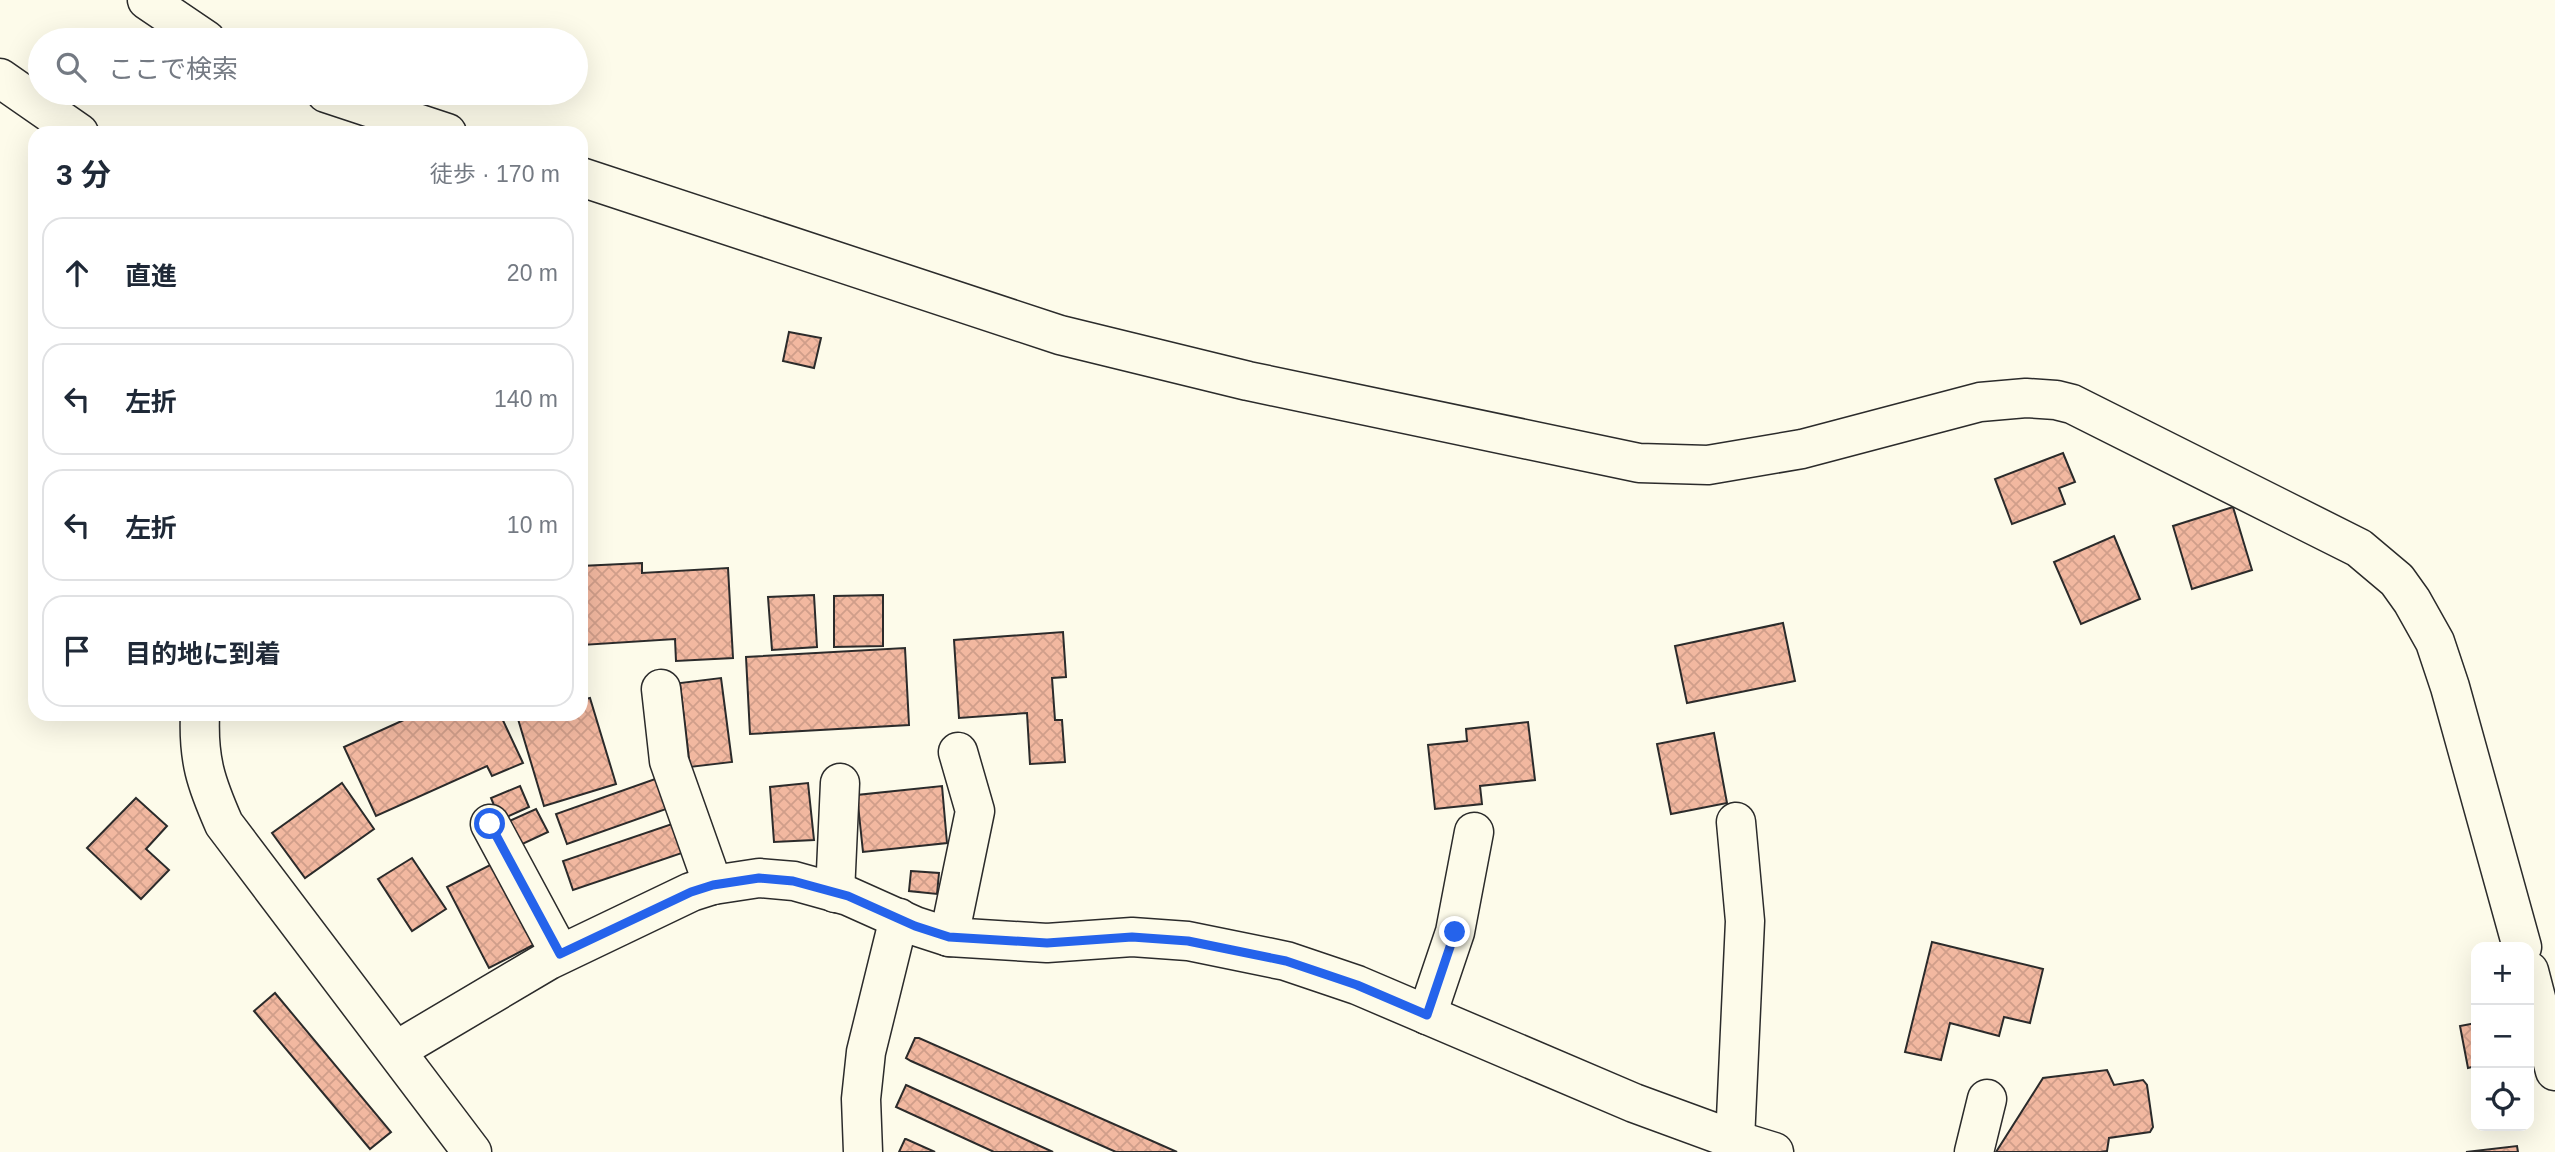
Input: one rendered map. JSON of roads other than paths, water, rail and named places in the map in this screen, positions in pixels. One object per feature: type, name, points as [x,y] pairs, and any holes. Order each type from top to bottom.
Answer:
[{"type":"street","points":[[147,0],[188,28]]},
{"type":"street","points":[[0,78],[28,97]]},
{"type":"street","points":[[39,105],[69,126]]},
{"type":"street","points":[[362,105],[426,126]]},
{"type":"street","points":[[588,179],[1060,335],[1248,381],[1639,463],[1708,465],[1802,449],[1980,402],[2026,398],[2072,404],[2359,548],[2397,580],[2435,642],[2521,942]]},
{"type":"street","points":[[661,690],[669,761],[713,885]]},
{"type":"street","points":[[201,721],[199,746],[206,783],[224,824],[472,1152]]},
{"type":"street","points":[[949,937],[975,811],[958,752]]},
{"type":"street","points":[[835,893],[840,783]]},
{"type":"street","points":[[1735,1140],[1745,920],[1736,822]]},
{"type":"street","points":[[490,824],[560,954]]},
{"type":"street","points":[[1427,1015],[1455,932],[1474,832]]},
{"type":"street","points":[[397,1050],[560,954],[691,892],[713,885],[759,878],[793,881],[848,896],[949,937],[1047,943],[1132,937],[1188,941],[1286,961],[1357,985],[1634,1103],[1774,1152]]},
{"type":"street","points":[[863,1152],[861,1099],[866,1052],[899,918]]},
{"type":"street","points":[[2534,990],[2555,1071]]},
{"type":"street","points":[[1974,1152],[1987,1099]]}]
